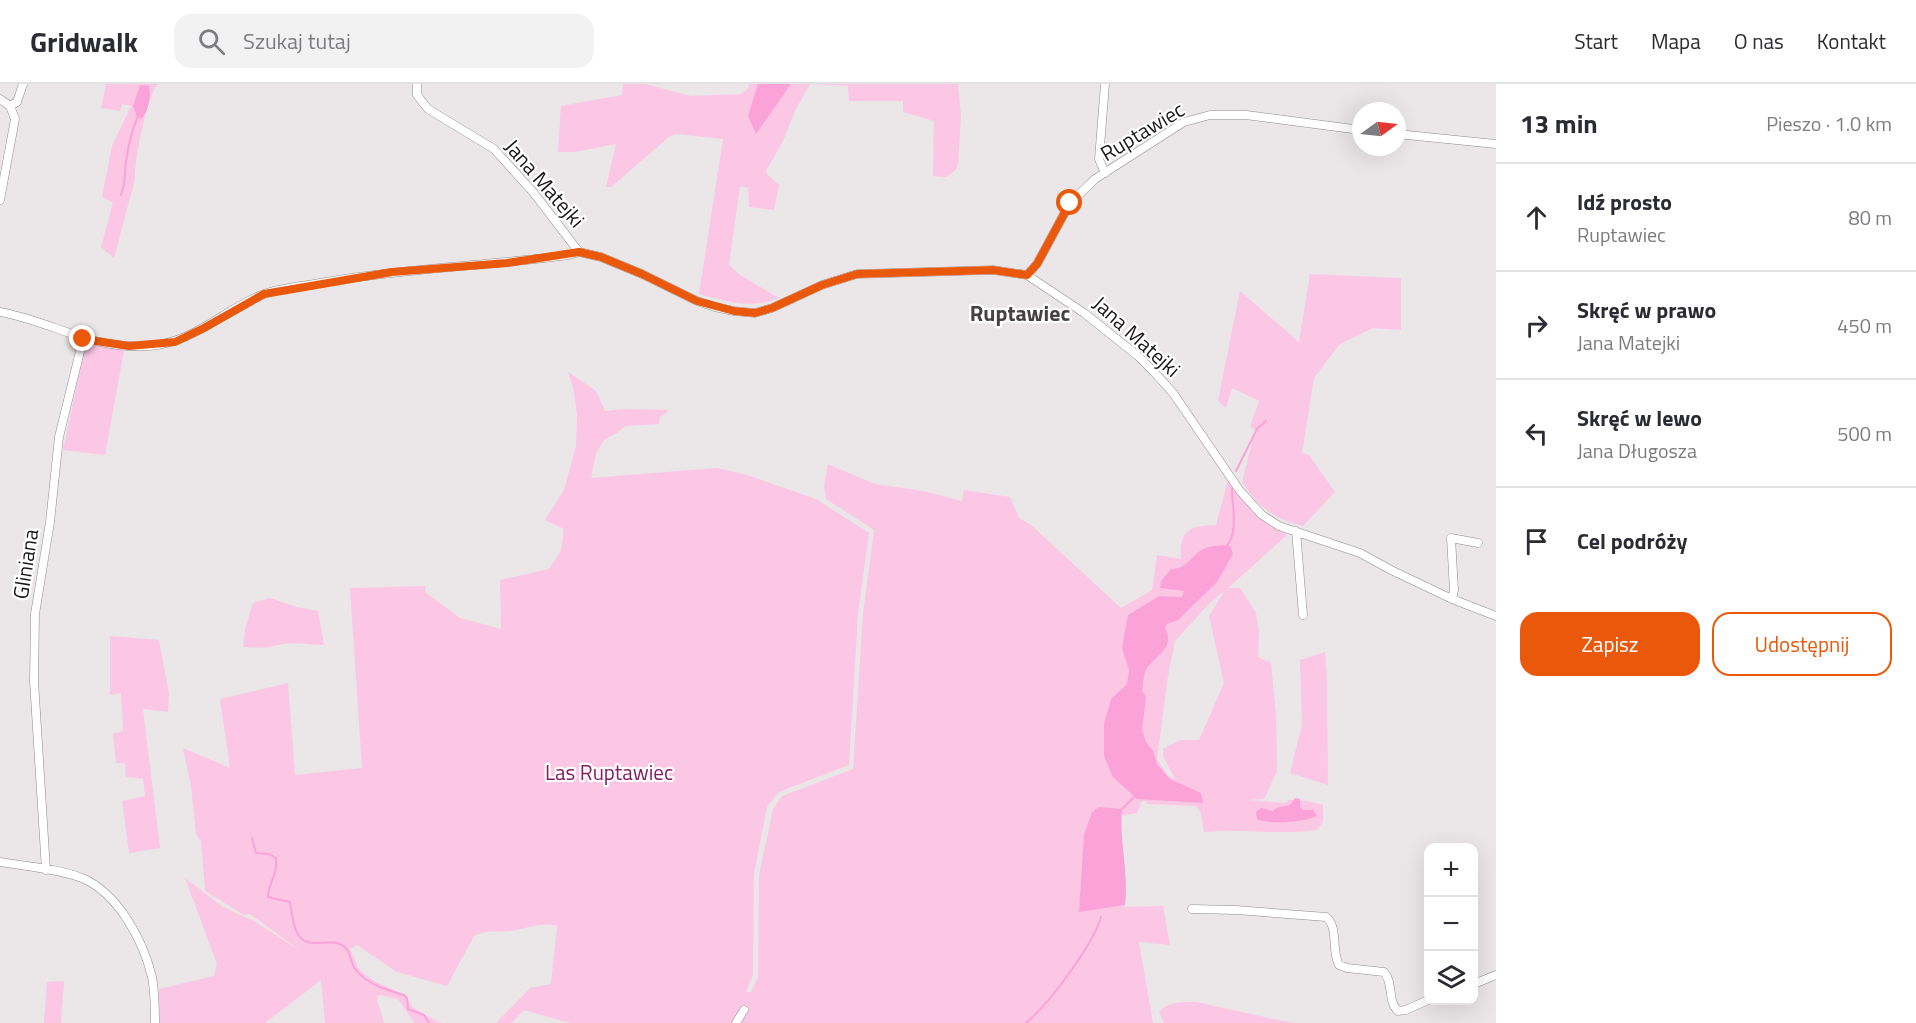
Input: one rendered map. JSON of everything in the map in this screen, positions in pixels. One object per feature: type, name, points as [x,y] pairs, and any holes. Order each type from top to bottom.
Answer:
[{"type":"street","points":[[10,106],[17,102],[23,84]]},
{"type":"street","name":"Jana Matejki","points":[[417,84],[417,95],[428,110],[494,149],[533,192],[579,252],[612,261],[697,301],[734,311],[755,313],[772,308],[822,285],[857,274],[993,270],[1027,275],[1077,307],[1138,356],[1173,393],[1240,491],[1257,510],[1279,526],[1360,553],[1452,599],[1496,616]]},
{"type":"street","points":[[1105,84],[1100,159],[1105,173]]},
{"type":"street","points":[[0,99],[10,106],[15,114],[0,200]]},
{"type":"street","name":"Ruptawiec","points":[[1027,275],[1037,264],[1070,203],[1095,179],[1184,122],[1210,115],[1246,115],[1352,129]]},
{"type":"street","points":[[1406,135],[1496,144]]},
{"type":"street","points":[[0,312],[19,315],[83,339],[129,346],[175,342],[264,294],[392,272],[507,263],[579,252]]},
{"type":"street","name":"Gliniana","points":[[46,870],[34,681],[35,614],[47,546],[59,437],[83,339]]},
{"type":"street","points":[[1296,531],[1303,615]]},
{"type":"street","points":[[1452,599],[1454,590],[1451,538],[1478,543]]},
{"type":"street","points":[[0,862],[81,878],[103,892],[120,909],[132,928],[152,976],[155,1023]]},
{"type":"street","points":[[1192,909],[1326,917],[1332,924],[1339,964],[1347,968],[1384,972],[1390,982],[1394,1008],[1398,1011],[1424,1002]]},
{"type":"street","points":[[1478,982],[1496,975]]},
{"type":"street","points":[[736,1023],[744,1010]]},
{"type":"green space","points":[[106,84],[158,84],[146,114],[135,179],[114,258],[101,247],[113,203],[102,197],[112,146],[131,106],[122,104],[120,111],[101,108]]},
{"type":"green space","points":[[623,84],[645,84],[691,96],[740,94],[748,89],[749,84],[810,84],[766,171],[779,185],[774,210],[749,207],[748,188],[740,186],[729,265],[740,275],[779,298],[769,302],[749,304],[729,302],[699,294],[723,139],[677,134],[670,136],[611,187],[606,187],[616,144],[575,152],[558,152],[561,106],[622,95]]},
{"type":"green space","points":[[810,84],[958,84],[961,116],[956,170],[946,177],[933,176],[934,121],[903,112],[903,101],[849,101],[848,86]]},
{"type":"green space","points":[[1310,274],[1401,278],[1401,330],[1373,328],[1340,344],[1314,378],[1302,453],[1309,455],[1335,492],[1303,526],[1283,520],[1261,506],[1242,482],[1255,431],[1250,426],[1259,401],[1232,388],[1226,408],[1218,401],[1240,291],[1299,342]]},
{"type":"green space","points":[[90,345],[124,350],[105,455],[63,450],[85,347]]},
{"type":"green space","name":"Las Ruptawiec","points":[[568,372],[596,391],[605,411],[668,410],[660,416],[659,424],[625,426],[604,440],[596,453],[591,478],[717,468],[747,475],[816,499],[869,533],[858,614],[849,765],[779,792],[767,807],[754,874],[753,975],[746,992],[751,992],[758,977],[759,875],[773,809],[782,796],[853,769],[863,614],[874,530],[826,499],[824,485],[828,464],[875,484],[923,491],[962,501],[964,490],[1010,497],[1019,518],[1031,525],[1121,608],[1152,590],[1157,555],[1181,559],[1182,541],[1188,531],[1193,528],[1216,525],[1228,480],[1253,512],[1287,535],[1228,588],[1240,588],[1256,613],[1259,633],[1258,657],[1271,663],[1276,716],[1277,771],[1264,799],[1249,800],[1285,803],[1288,800],[1307,801],[1323,805],[1323,822],[1317,830],[1204,832],[1201,813],[1196,806],[1147,804],[1146,801],[1142,801],[1137,813],[1120,816],[1121,899],[1125,907],[1163,906],[1170,945],[1139,942],[1153,1023],[570,1023],[524,1010],[511,1023],[496,1023],[530,988],[551,984],[557,926],[544,925],[474,936],[447,986],[397,972],[357,945],[350,949],[358,968],[364,974],[405,995],[412,1007],[444,1023],[415,1023],[398,999],[378,995],[377,1000],[384,1023],[325,1023],[321,980],[265,1023],[160,1023],[159,989],[214,976],[217,964],[185,878],[223,907],[254,921],[302,952],[250,914],[244,915],[205,891],[201,841],[196,834],[191,786],[183,748],[230,768],[220,699],[288,683],[295,775],[362,768],[350,588],[426,586],[425,592],[460,618],[501,629],[500,580],[549,569],[561,551],[564,529],[545,520],[564,490],[576,446],[577,415]],"holes":[[[1225,590],[1209,616],[1224,683],[1199,740],[1180,740],[1163,749],[1163,756],[1175,779],[1168,776],[1157,759],[1175,641]]]},
{"type":"green space","points":[[270,598],[318,611],[324,645],[288,643],[264,648],[243,647],[245,629],[253,603]]},
{"type":"green space","points":[[110,636],[159,640],[169,694],[168,712],[143,709],[160,848],[129,853],[122,801],[145,796],[143,779],[126,777],[125,763],[116,763],[113,734],[123,731],[121,693],[110,695]]},
{"type":"green space","points":[[1325,652],[1328,785],[1290,773],[1302,725],[1300,660]]},
{"type":"green space","points":[[64,981],[61,1023],[44,1023],[47,982]]},
{"type":"green space","points":[[1196,1002],[1295,1023],[1164,1023],[1159,1012],[1171,1004]]},
{"type":"shaded area","points":[[758,84],[791,84],[756,134],[748,116]]},
{"type":"shaded area","points":[[140,85],[149,86],[150,95],[148,108],[141,119],[137,117],[133,106]]},
{"type":"shaded area","points":[[1224,545],[1231,547],[1233,554],[1217,582],[1178,620],[1167,624],[1165,628],[1168,636],[1166,648],[1145,672],[1142,691],[1146,697],[1142,730],[1157,764],[1170,779],[1201,793],[1203,803],[1137,799],[1113,777],[1104,756],[1104,724],[1111,699],[1127,684],[1129,670],[1122,648],[1128,615],[1159,596],[1182,597],[1184,591],[1160,588],[1161,581],[1171,569],[1184,565],[1203,549]]},
{"type":"shaded area","points":[[1295,798],[1300,799],[1300,807],[1303,810],[1313,810],[1317,816],[1287,822],[1257,819],[1256,812],[1261,808],[1273,811],[1276,808],[1290,805]]},
{"type":"shaded area","points":[[1099,807],[1122,809],[1125,905],[1079,912],[1084,835],[1092,812]]},
{"type":"waterway","points":[[121,195],[129,145],[138,116]]},
{"type":"waterway","points":[[1236,471],[1257,429],[1266,421]]},
{"type":"waterway","points":[[1226,547],[1234,527],[1232,489]]},
{"type":"waterway","points":[[1121,810],[1136,795]]},
{"type":"waterway","points":[[252,838],[256,853],[269,854],[276,858],[276,870],[268,897],[290,902],[300,937],[307,942],[331,942],[344,946],[354,967],[366,980],[404,995],[407,998],[408,1009],[424,1015],[429,1023]]},
{"type":"waterway","points":[[1026,1023],[1046,1003],[1069,974],[1089,943],[1101,917]]},
{"type":"district","name":"Ruptawiec","points":[[1020,313]]},
{"type":"route","points":[[83,339],[129,346],[175,342],[264,294],[392,272],[507,263],[579,252],[601,257],[642,274],[697,301],[734,311],[755,313],[772,308],[822,285],[857,274],[993,270],[1027,275],[1037,264],[1070,203]]}]
